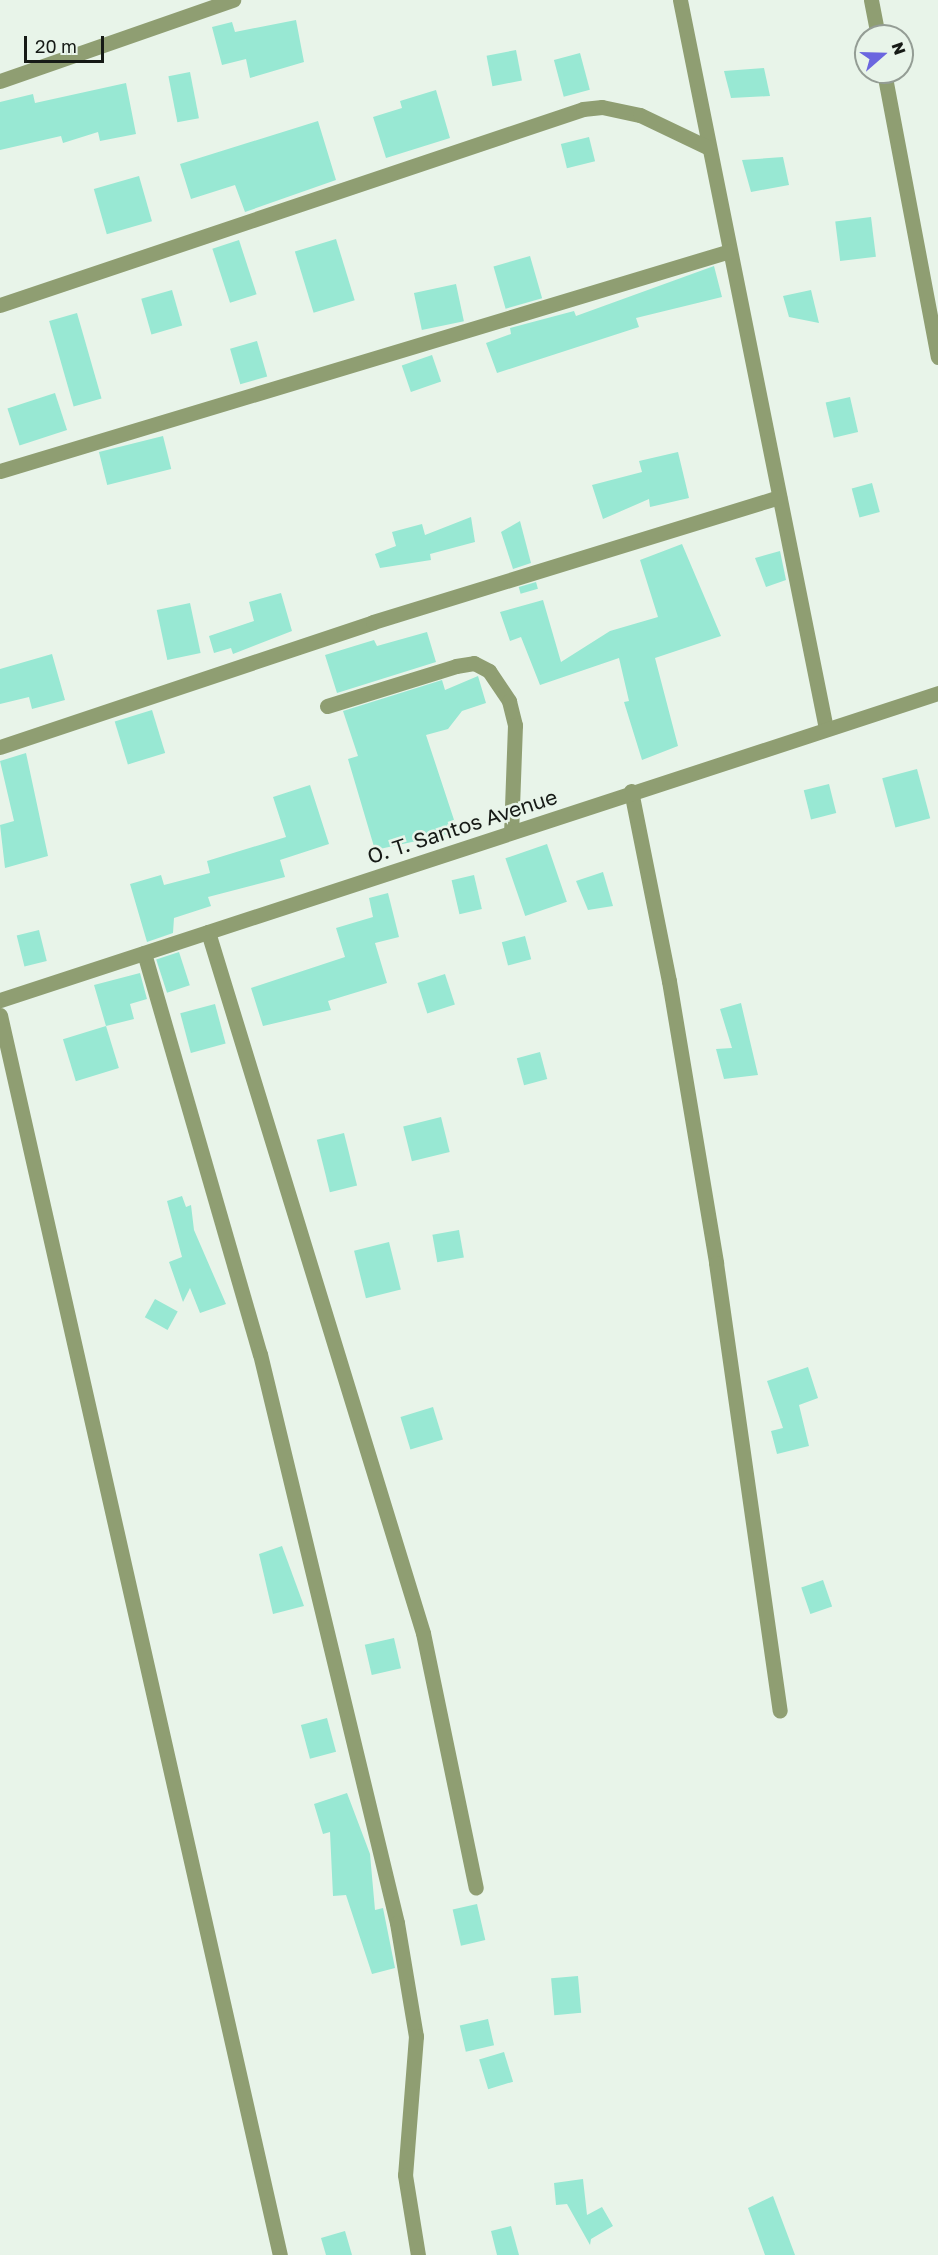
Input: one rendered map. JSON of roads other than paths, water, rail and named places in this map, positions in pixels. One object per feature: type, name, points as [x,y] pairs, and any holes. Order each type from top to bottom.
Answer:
[{"type":"street","points":[[0,81],[233,0]]},
{"type":"street","points":[[680,0],[826,729]]},
{"type":"street","points":[[871,0],[876,24]]},
{"type":"street","points":[[886,84],[938,357]]},
{"type":"street","points":[[0,305],[584,109],[602,107],[640,115],[709,148]]},
{"type":"street","points":[[0,471],[730,251]]},
{"type":"street","points":[[0,747],[373,622],[779,497]]},
{"type":"street","points":[[327,706],[456,666],[474,663],[489,671],[509,701],[515,725],[511,832]]},
{"type":"street","name":"O. T. Santos Avenue","points":[[0,1000],[631,791],[938,693]]},
{"type":"street","points":[[631,791],[669,981],[714,1252],[780,1710]]},
{"type":"street","points":[[208,932],[423,1633],[476,1888]]},
{"type":"street","points":[[144,952],[260,1354],[397,1923],[416,2036],[405,2175],[418,2255]]},
{"type":"street","points":[[0,1015],[280,2255]]}]
